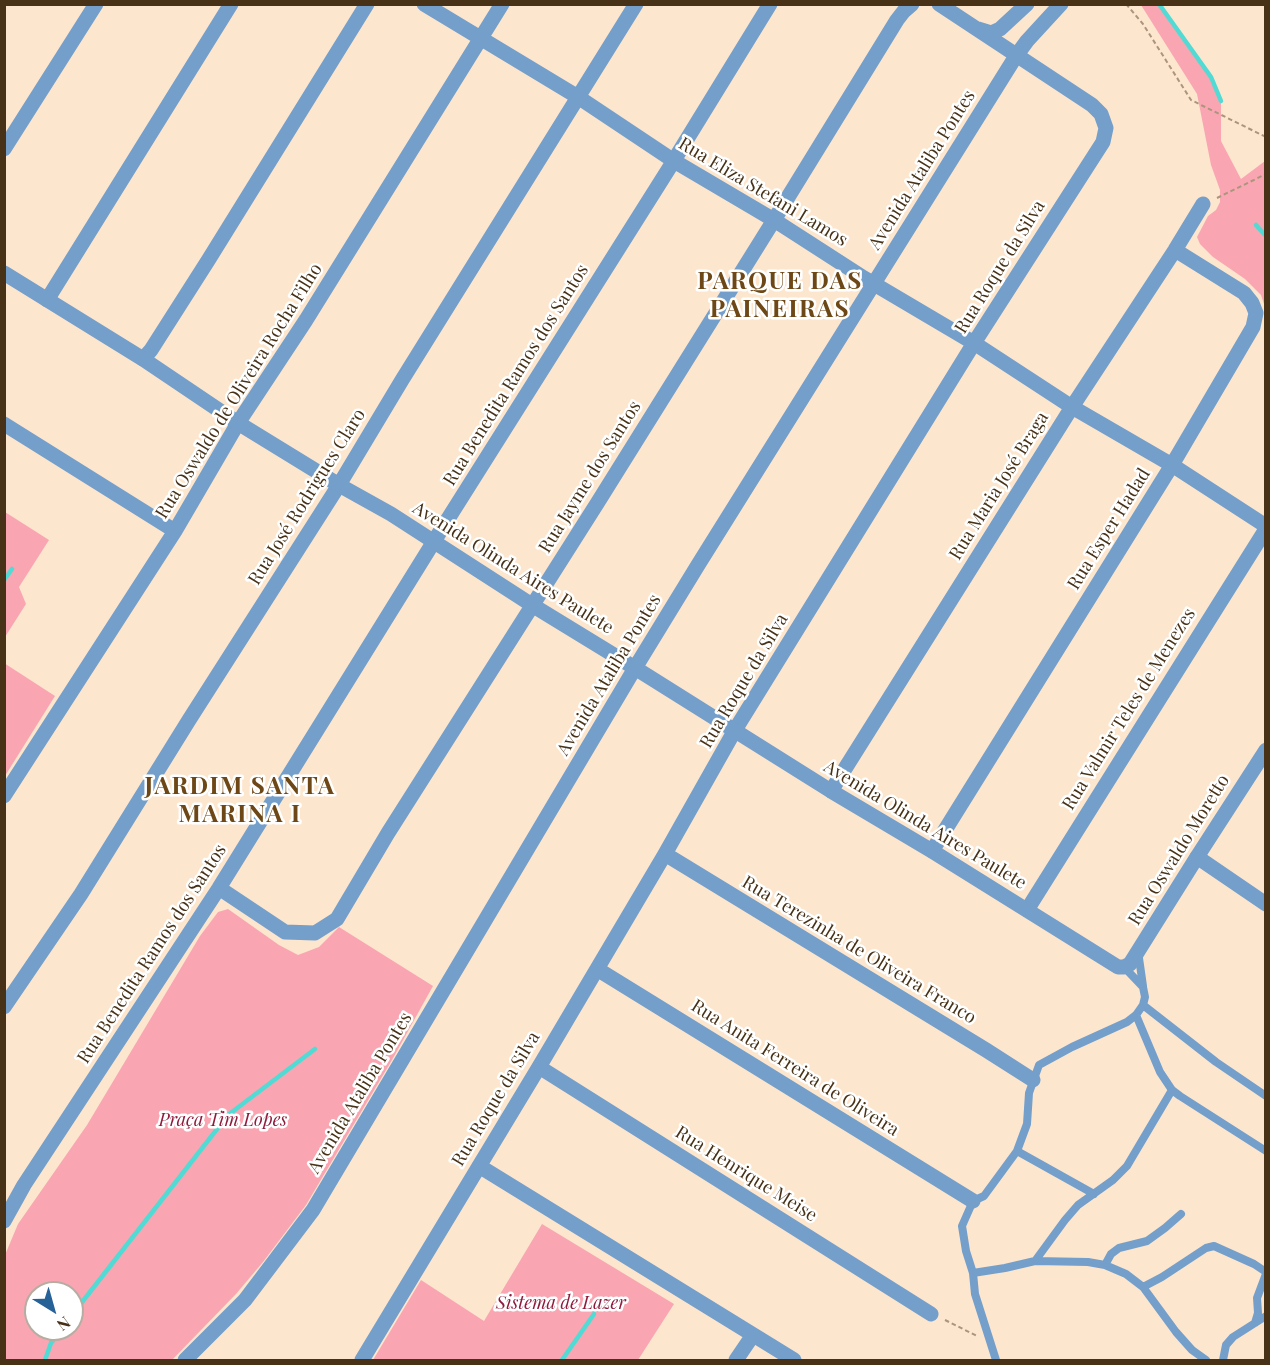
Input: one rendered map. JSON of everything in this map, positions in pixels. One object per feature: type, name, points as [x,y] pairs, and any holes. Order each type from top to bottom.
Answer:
[{"type":"street","points":[[4,149],[96,4]]},
{"type":"street","points":[[47,300],[231,4]]},
{"type":"street","points":[[143,360],[367,4]]},
{"type":"street","name":"Rua Eliza Stefani Lamos","points":[[424,4],[578,97],[674,161],[974,343],[1071,407],[1172,465],[1266,527]]},
{"type":"street","name":"Rua Oswaldo de Oliveira Rocha Filho","points":[[4,796],[175,531],[238,423],[306,320],[502,4]]},
{"type":"street","name":"Rua José Rodrigues Claro","points":[[4,1007],[81,894],[339,485],[636,4]]},
{"type":"street","name":"Rua Benedita Ramos dos Santos","points":[[4,1221],[24,1185],[219,888],[770,4]]},
{"type":"street","name":"Rua Jayme dos Santos","points":[[219,888],[285,932],[315,933],[336,919],[897,20],[912,4]]},
{"type":"street","points":[[939,4],[1016,56]]},
{"type":"street","points":[[978,29],[991,33],[1000,29],[1027,4]]},
{"type":"street","name":"Avenida Ataliba Pontes","points":[[185,1360],[245,1300],[313,1210],[698,564],[1016,56],[1061,4]]},
{"type":"street","name":"Rua Roque da Silva","points":[[362,1360],[539,1067],[665,854],[735,730],[974,343],[1103,141],[1106,128],[1101,114],[1092,105],[1016,56]]},
{"type":"street","name":"Rua Maria José Braga","points":[[831,791],[1071,407],[1203,204]]},
{"type":"street","name":"Rua Esper Hadad","points":[[932,851],[1172,465],[1253,327],[1256,313],[1252,303],[1244,294],[1175,250]]},
{"type":"street","name":"Avenida Olinda Aires Paulete","points":[[4,273],[238,423],[391,514],[532,605],[831,791],[1118,967],[1124,967]]},
{"type":"street","points":[[4,424],[175,531]]},
{"type":"street","name":"Rua Valmir Teles de Menezes","points":[[1027,910],[1266,527]]},
{"type":"street","name":"Rua Oswaldo Moretto","points":[[1124,967],[1130,963],[1263,759]]},
{"type":"street","name":"Rua Terezinha de Oliveira Franco","points":[[665,854],[1033,1080]]},
{"type":"street","points":[[1197,857],[1266,904]]},
{"type":"street","name":"Rua Anita Ferreira de Oliveira","points":[[597,969],[973,1201]]},
{"type":"street","name":"Rua Henrique Meise","points":[[539,1067],[932,1314]]},
{"type":"street","points":[[479,1166],[794,1360]]},
{"type":"street","points":[[736,1360],[753,1335]]},
{"type":"lane","points":[[996,1360],[975,1294],[973,1273],[966,1251],[962,1226],[973,1201],[984,1196],[1017,1151],[1027,1124],[1029,1093],[1040,1065],[1136,1016],[1145,997],[1138,951]]},
{"type":"lane","points":[[1124,967],[1143,987]]},
{"type":"lane","points":[[1143,1005],[1216,1062],[1266,1096]]},
{"type":"lane","points":[[1136,1016],[1160,1072],[1173,1090],[1266,1150]]},
{"type":"lane","points":[[1035,1261],[1078,1205],[1113,1180],[1127,1166],[1173,1090]]},
{"type":"lane","points":[[1017,1151],[1094,1194]]},
{"type":"lane","points":[[1105,1265],[1111,1254],[1119,1248],[1147,1240],[1181,1215]]},
{"type":"lane","points":[[1143,1287],[1206,1248],[1215,1246],[1254,1264],[1266,1273],[1257,1298],[1258,1312],[1255,1323]]},
{"type":"lane","points":[[973,1273],[1035,1261],[1088,1262],[1105,1265],[1126,1274],[1143,1287],[1176,1332],[1192,1350],[1206,1360]]},
{"type":"lane","points":[[1223,1360],[1226,1345],[1233,1336],[1266,1316]]},
{"type":"path","points":[[1126,4],[1143,24],[1191,99],[1266,137]]},
{"type":"path","points":[[1203,204],[1266,174]]},
{"type":"path","points":[[932,1314],[990,1343]]},
{"type":"green space","points":[[1141,5],[1159,5],[1211,77],[1221,101],[1221,141],[1241,179],[1265,161],[1265,307],[1261,295],[1245,279],[1213,257],[1200,244],[1197,237],[1208,216],[1216,210],[1220,202],[1220,190],[1211,165],[1197,94]]},
{"type":"green space","points":[[5,512],[49,540],[19,587],[26,604],[5,637]]},
{"type":"green space","points":[[4,663],[55,696],[5,776],[4,776]]},
{"type":"green space","name":"Praça Tim Lopes","points":[[228,909],[279,945],[298,955],[319,947],[339,927],[433,986],[306,1205],[236,1294],[172,1360],[5,1360],[5,1255],[18,1224],[87,1125],[200,936],[218,912]]},
{"type":"green space","name":"Sistema de Lazer","points":[[542,1224],[674,1304],[638,1360],[373,1360],[421,1280],[484,1321]]},
{"type":"waterway","points":[[1159,4],[1211,77],[1221,101]]},
{"type":"waterway","points":[[1256,225],[1266,236]]},
{"type":"waterway","points":[[4,580],[12,569]]},
{"type":"waterway","points":[[84,1300],[228,1115],[315,1049]]},
{"type":"waterway","points":[[562,1360],[594,1314]]},
{"type":"waterway","points":[[45,1360],[53,1341]]},
{"type":"district","name":"PARQUE DAS PAINEIRAS","points":[[780,296]]},
{"type":"district","name":"JARDIM SANTA MARINA I","points":[[240,801]]}]
